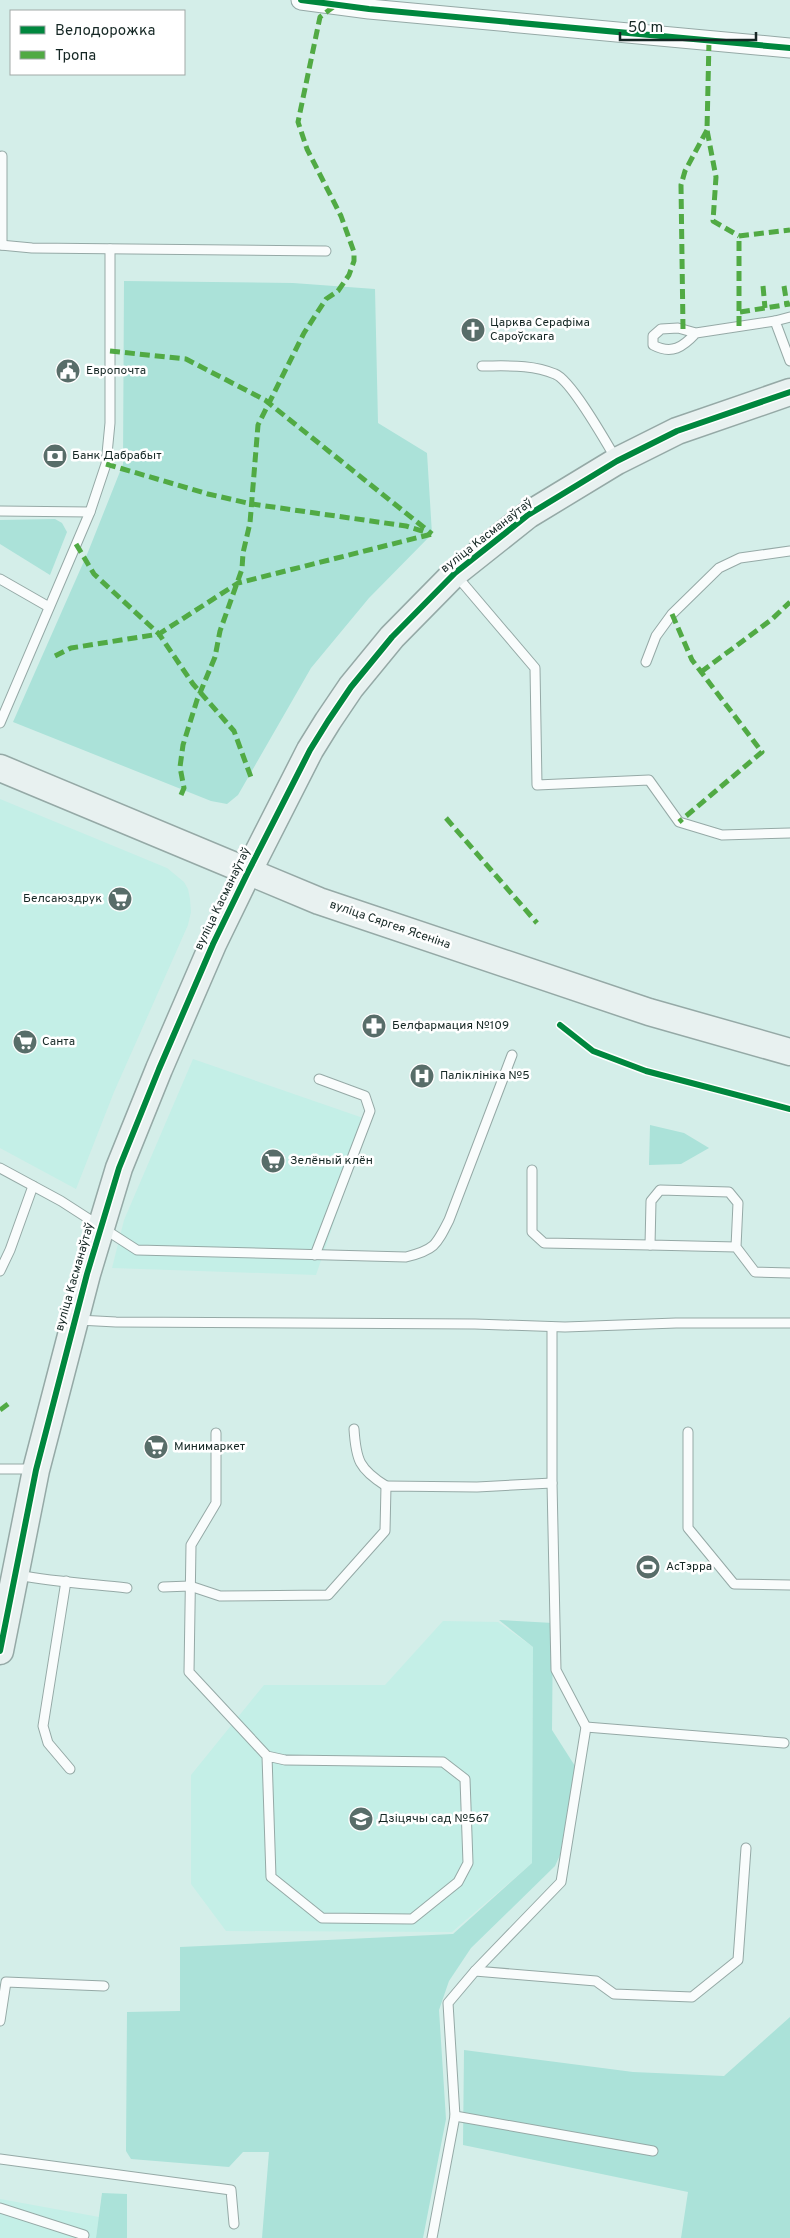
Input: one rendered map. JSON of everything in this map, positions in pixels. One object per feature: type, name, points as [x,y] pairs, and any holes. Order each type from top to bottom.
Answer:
[{"type":"street","points":[[301,0],[338,2],[368,9],[790,48]]},
{"type":"street","name":"вуліца Касманаўтаў","points":[[0,1651],[36,1470],[74,1320],[119,1168],[214,944],[310,750],[351,687],[392,637],[454,573],[528,515],[617,461],[677,431],[790,392]]},
{"type":"street","name":"вуліца Сяргея Ясеніна","points":[[0,768],[318,901],[649,1012],[790,1052]]},
{"type":"lane","points":[[2,156],[1,245],[32,248],[326,251]]},
{"type":"lane","points":[[0,723],[90,512],[106,464],[110,430],[110,249]]},
{"type":"lane","points":[[696,333],[790,317]]},
{"type":"lane","points":[[775,320],[790,361]]},
{"type":"lane","points":[[482,366],[526,366],[557,374],[595,424],[617,461]]},
{"type":"lane","points":[[0,511],[90,512]]},
{"type":"lane","points":[[646,662],[656,636],[672,614],[719,568],[740,558],[790,551]]},
{"type":"lane","points":[[454,573],[535,668],[537,785],[649,780],[679,822],[722,835],[790,834]]},
{"type":"lane","points":[[0,579],[49,607]]},
{"type":"lane","points":[[0,1168],[101,1225],[137,1250],[406,1257],[425,1252],[438,1242],[449,1220],[512,1055]]},
{"type":"lane","points":[[315,1255],[370,1111],[365,1096],[319,1079]]},
{"type":"lane","points":[[532,1170],[532,1232],[544,1244],[736,1247]]},
{"type":"lane","points":[[0,1271],[33,1186]]},
{"type":"lane","points":[[650,1245],[651,1202],[660,1190],[729,1192],[738,1203],[736,1247],[755,1272],[790,1273]]},
{"type":"lane","points":[[74,1320],[116,1322],[475,1324],[552,1327],[676,1323],[790,1323]]},
{"type":"lane","points":[[432,2238],[455,2116],[448,2003],[561,1882],[586,1726],[556,1670],[552,1483],[552,1327]]},
{"type":"lane","points":[[354,1429],[355,1452],[367,1474],[386,1486],[477,1486],[552,1483]]},
{"type":"lane","points":[[688,1432],[688,1528],[734,1584],[790,1584]]},
{"type":"lane","points":[[216,1433],[216,1503],[191,1545],[189,1672],[267,1756],[285,1760],[443,1762],[465,1779],[468,1863],[458,1882],[412,1919],[322,1918],[271,1876],[267,1756]]},
{"type":"lane","points":[[0,1469],[36,1470]]},
{"type":"lane","points":[[163,1587],[190,1586],[220,1596],[328,1596],[385,1531],[386,1486]]},
{"type":"lane","points":[[14,1574],[50,1582],[66,1581],[127,1588]]},
{"type":"lane","points":[[66,1581],[43,1726],[48,1743],[70,1768]]},
{"type":"lane","points":[[586,1726],[784,1743]]},
{"type":"lane","points":[[475,1972],[596,1982],[614,1994],[692,1997],[738,1960],[746,1848]]},
{"type":"lane","points":[[0,2022],[6,1982],[104,1986]]},
{"type":"lane","points":[[455,2116],[653,2151]]},
{"type":"lane","points":[[0,2158],[231,2190],[234,2224]]},
{"type":"lane","points":[[0,2208],[84,2235],[83,2238]]},
{"type":"shaded area","points":[[124,281],[293,283],[375,289],[378,423],[427,453],[432,534],[369,598],[311,668],[238,795],[227,804],[211,801],[13,722],[88,552],[123,464]]},
{"type":"shaded area","points":[[55,519],[62,523],[67,532],[50,575],[0,544],[0,520]]},
{"type":"shaded area","points":[[0,799],[167,868],[184,882],[190,899],[191,912],[188,925],[114,1092],[76,1189],[0,1148]]},
{"type":"shaded area","points":[[193,1059],[369,1120],[316,1275],[112,1268],[124,1220]]},
{"type":"shaded area","points":[[650,1125],[684,1133],[709,1148],[681,1164],[649,1165]]},
{"type":"shaded area","points":[[499,1620],[553,1623],[552,1730],[575,1766],[560,1855],[555,1866],[471,1948],[449,1981],[439,2010],[446,2119],[423,2238],[262,2238],[269,2152],[243,2152],[229,2167],[131,2159],[126,2151],[127,2012],[180,2011],[180,1947],[453,1934],[532,1863],[533,1647]]},
{"type":"shaded area","name":"Дзіцячы сад №567","points":[[443,1621],[498,1622],[533,1647],[532,1863],[452,1932],[226,1931],[191,1884],[191,1775],[264,1685],[385,1685]]},
{"type":"shaded area","points":[[790,2017],[790,2238],[681,2238],[688,2192],[463,2145],[464,2050],[633,2072],[724,2076]]},
{"type":"shaded area","points":[[102,2193],[127,2194],[127,2238],[96,2238]]},
{"type":"shaded area","points":[[0,2199],[99,2217],[96,2238],[0,2238]]},
{"type":"marked path","points":[[181,795],[184,788],[180,767],[183,745],[197,700],[215,657],[220,631],[242,569],[243,553],[250,523],[258,425],[304,333],[326,299],[338,291],[349,275],[354,261],[354,252],[341,216],[307,149],[298,122],[320,17],[337,4]]},
{"type":"marked path","points":[[709,41],[707,130],[716,177],[713,221],[739,236]]},
{"type":"marked path","points":[[683,329],[681,185],[685,171],[707,130]]},
{"type":"marked path","points":[[739,326],[739,236],[790,230]]},
{"type":"marked path","points":[[763,286],[765,308]]},
{"type":"marked path","points":[[784,286],[787,305]]},
{"type":"marked path","points":[[740,312],[790,304]]},
{"type":"marked path","points":[[110,351],[186,359],[265,400],[432,534]]},
{"type":"marked path","points":[[106,464],[208,494],[252,504],[406,526],[425,532]]},
{"type":"marked path","points":[[55,656],[71,648],[159,634],[238,583],[432,534]]},
{"type":"marked path","points":[[76,544],[94,574],[159,634],[193,684],[234,731],[252,780]]},
{"type":"marked path","points":[[701,672],[771,620],[790,602]]},
{"type":"marked path","points":[[672,614],[692,660],[762,752],[679,822]]},
{"type":"marked path","points":[[446,818],[537,923]]},
{"type":"marked path","points":[[0,1410],[8,1404]]},
{"type":"cycle path","points":[[301,0],[369,9],[790,48]]},
{"type":"cycle path","points":[[0,1651],[36,1470],[87,1274],[119,1168],[213,944],[310,750],[328,721],[351,687],[392,637],[455,573],[528,515],[617,461],[677,431],[790,392]]},
{"type":"cycle path","points":[[560,1025],[593,1051],[646,1071],[790,1109]]},
{"type":"place","name":"Царква Серафіма Сароўскага","points":[[473,330]]},
{"type":"place","name":"Европочта","points":[[68,371]]},
{"type":"place","name":"Банк Дабрабыт","points":[[55,456]]},
{"type":"place","name":"Белсаюздрук","points":[[120,899]]},
{"type":"place","name":"Белфармация №109","points":[[374,1026]]},
{"type":"place","name":"Санта","points":[[25,1042]]},
{"type":"place","name":"Паліклініка №5","points":[[422,1076]]},
{"type":"place","name":"Зелёный клён","points":[[273,1161]]},
{"type":"place","name":"Минимаркет","points":[[156,1447]]},
{"type":"place","name":"АсТэрра","points":[[648,1567]]},
{"type":"place","name":"Дзіцячы сад №567","points":[[361,1819]]}]
